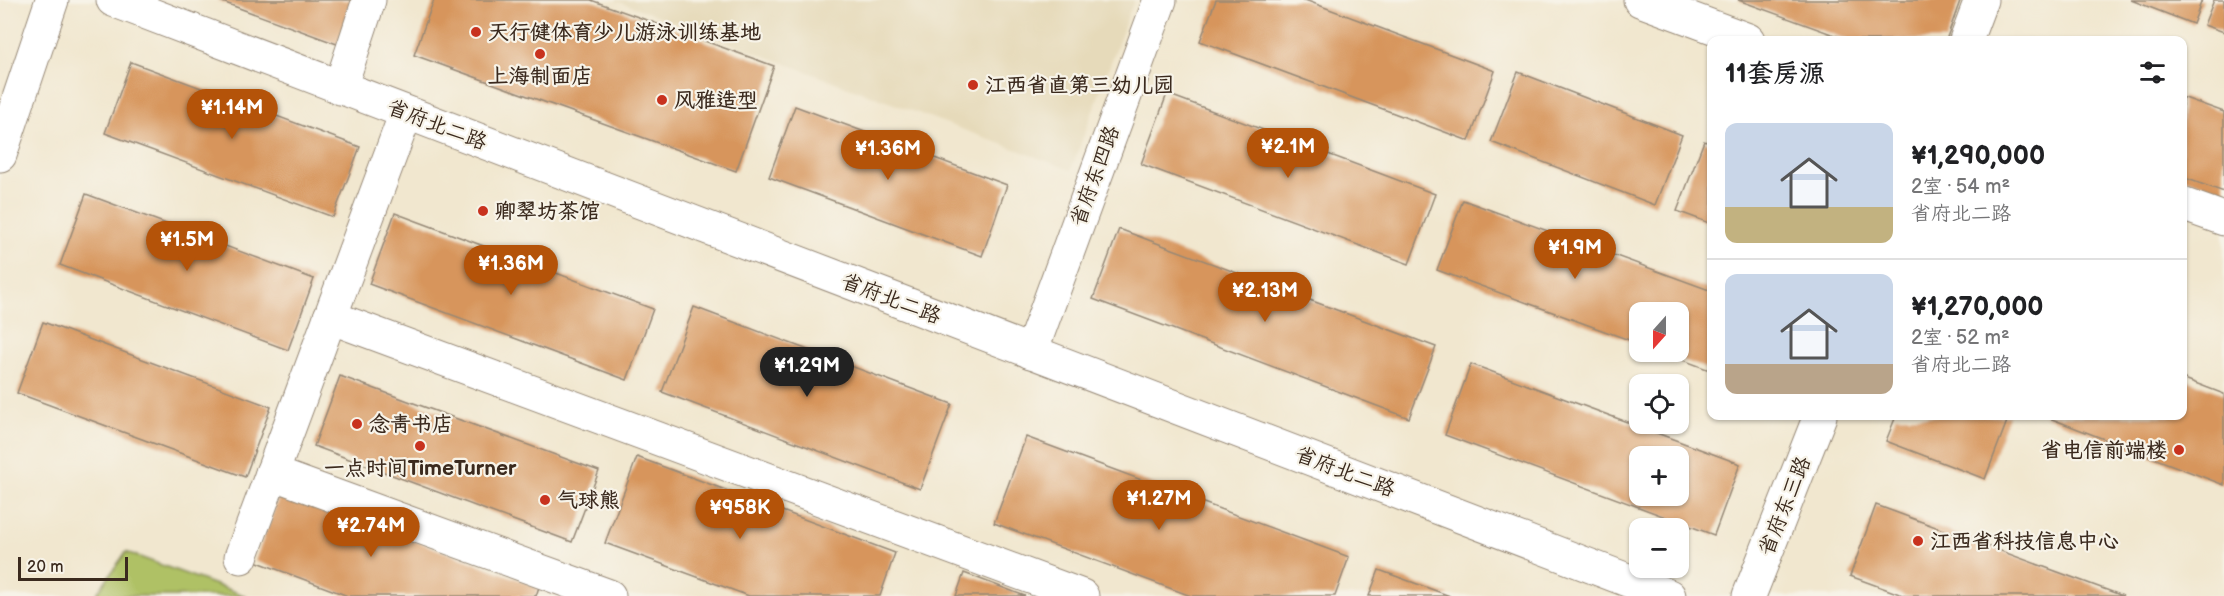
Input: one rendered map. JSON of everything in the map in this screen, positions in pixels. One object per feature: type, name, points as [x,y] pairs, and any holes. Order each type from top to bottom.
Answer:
[{"type":"street","points":[[0,155],[52,0]]},
{"type":"street","name":"省府北二路","points":[[113,0],[1669,596]]},
{"type":"street","points":[[340,88],[369,0]]},
{"type":"street","name":"省府东四路","points":[[1031,352],[1160,0]]},
{"type":"street","points":[[1640,0],[1737,36]]},
{"type":"street","points":[[1968,36],[1981,0]]},
{"type":"street","points":[[242,557],[406,113]]},
{"type":"street","points":[[2187,206],[2224,219]]},
{"type":"street","points":[[330,317],[1082,596]]},
{"type":"street","name":"省府东三路","points":[[1749,596],[1818,420]]},
{"type":"street","points":[[272,473],[609,596]]},
{"type":"shaded area","name":"江西省直第三幼儿园","points":[[615,0],[1134,0],[1071,170]]},
{"type":"green space","points":[[126,552],[246,596],[95,596]]},
{"type":"building","points":[[217,0],[363,0],[345,47]]},
{"type":"building","points":[[434,0],[591,0],[774,66],[736,171],[414,55]]},
{"type":"building","points":[[1216,0],[1305,0],[1495,71],[1469,141],[1200,41]]},
{"type":"building","points":[[1738,0],[1960,1],[1947,36],[1837,36]]},
{"type":"building","points":[[2131,0],[2202,0],[2193,24]]},
{"type":"building","points":[[2214,0],[2224,0],[2224,32],[2204,25]]},
{"type":"building","points":[[131,62],[360,147],[333,217],[105,133]]},
{"type":"building","points":[[1518,72],[1682,135],[1655,205],[1491,142]]},
{"type":"building","points":[[1167,94],[1435,194],[1409,264],[1141,164]]},
{"type":"building","points":[[2187,99],[2224,112],[2224,192],[2187,179]]},
{"type":"building","points":[[795,106],[1007,185],[982,256],[769,177]]},
{"type":"building","points":[[1704,141],[1707,142],[1707,222],[1677,211]]},
{"type":"building","points":[[86,194],[314,279],[288,350],[60,265]]},
{"type":"building","points":[[1463,200],[1707,289],[1707,369],[1688,362],[1689,302],[1629,302],[1629,340],[1437,270]]},
{"type":"building","points":[[395,213],[653,309],[627,380],[369,284]]},
{"type":"building","points":[[1119,229],[1436,347],[1409,418],[1093,299]]},
{"type":"building","points":[[694,307],[952,404],[920,489],[662,392]]},
{"type":"building","points":[[43,322],[271,407],[245,477],[17,393]]},
{"type":"building","points":[[1471,364],[1629,423],[1629,434],[1659,434],[1740,464],[1714,535],[1689,526],[1689,518],[1668,518],[1636,506],[1689,506],[1689,446],[1629,446],[1629,503],[1445,435]]},
{"type":"building","points":[[340,376],[599,471],[572,542],[314,446]]},
{"type":"building","name":"省电信前端楼","points":[[2187,380],[2224,394],[2224,485],[2054,420],[2187,420]]},
{"type":"building","name":"省电信前端楼","points":[[1894,420],[2007,420],[1985,479],[1886,441]]},
{"type":"building","points":[[1026,437],[1349,557],[1335,596],[1191,596],[994,523]]},
{"type":"building","points":[[637,457],[895,553],[880,596],[749,596],[605,543]]},
{"type":"building","points":[[281,491],[539,587],[536,596],[348,596],[255,561]]},
{"type":"building","name":"江西省科技信息中心","points":[[1876,505],[2123,596],[1905,596],[1850,576]]},
{"type":"building","points":[[1379,570],[1450,596],[1369,596]]},
{"type":"building","points":[[964,573],[1025,596],[956,596]]},
{"type":"place","name":"天行健体育少儿游泳训练基地","points":[[476,32]]},
{"type":"place","name":"上海制面店","points":[[540,54]]},
{"type":"place","name":"江西省直第三幼儿园","points":[[973,85]]},
{"type":"place","name":"风雅造型","points":[[662,100]]},
{"type":"place","name":"卿翠坊茶馆","points":[[483,211]]},
{"type":"place","name":"念青书店","points":[[357,424]]},
{"type":"place","name":"一点时间TimeTurner","points":[[420,446]]},
{"type":"place","name":"省电信前端楼","points":[[2179,450]]},
{"type":"place","name":"气球熊","points":[[545,500]]},
{"type":"place","name":"江西省科技信息中心","points":[[1918,541]]}]
